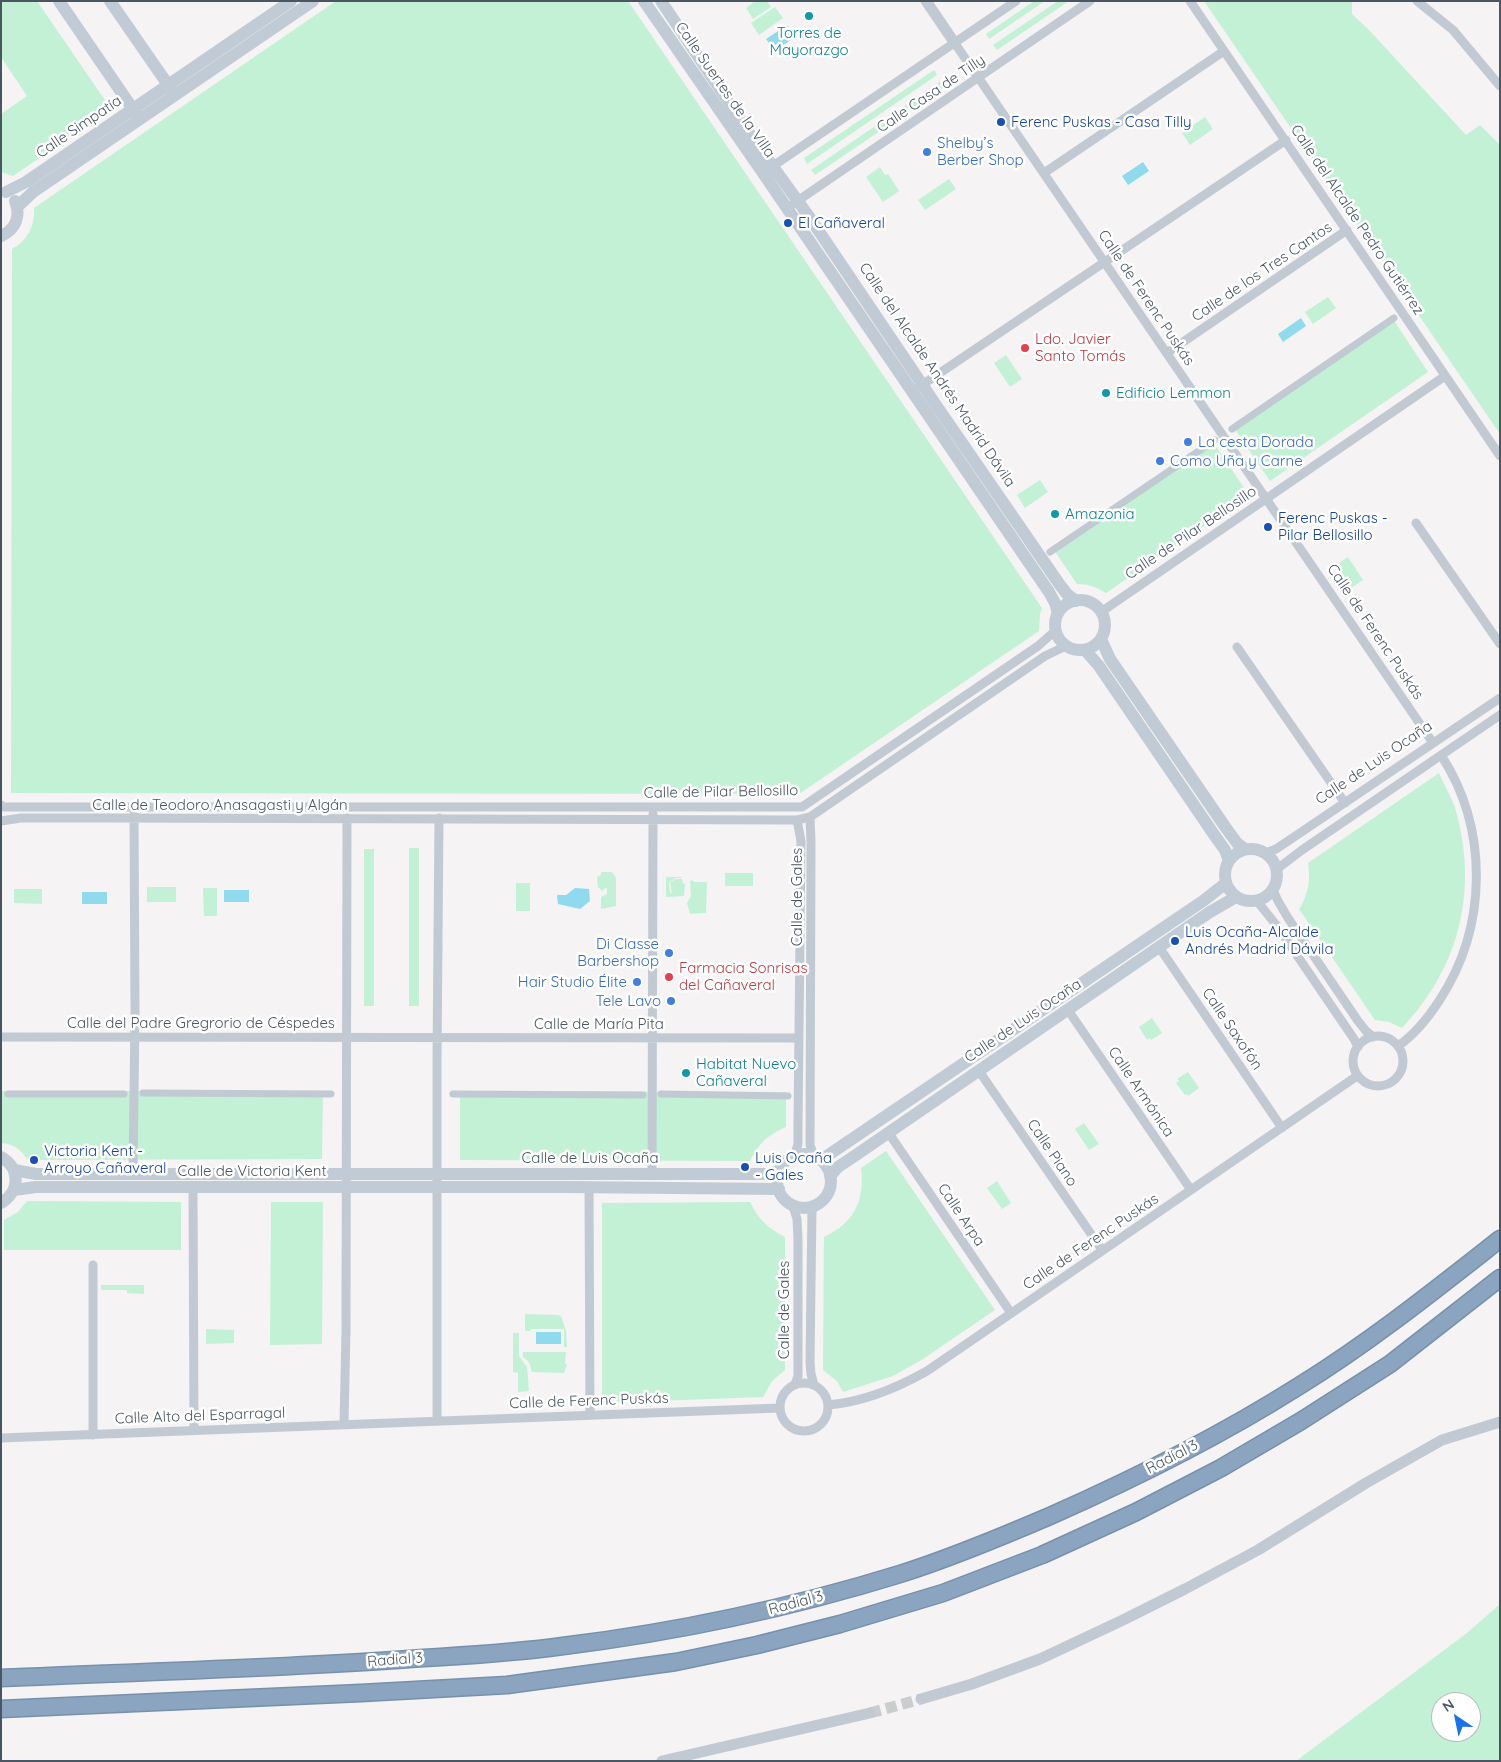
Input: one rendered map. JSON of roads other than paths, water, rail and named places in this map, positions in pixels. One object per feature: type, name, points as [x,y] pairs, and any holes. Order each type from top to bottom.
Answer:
[{"type":"highway","name":"Radial 3","points":[[1,1678],[341,1664],[464,1656],[560,1647],[670,1630],[748,1615],[902,1574],[994,1540],[1110,1490],[1200,1443],[1300,1386],[1411,1310],[1500,1238]]},
{"type":"highway","name":"Radial 3","points":[[1,1709],[351,1694],[507,1684],[676,1662],[757,1645],[840,1624],[943,1593],[1042,1555],[1136,1512],[1221,1468],[1390,1364],[1500,1278]]},
{"type":"main road","points":[[59,1],[136,115]]},
{"type":"main road","points":[[110,1],[172,91]]},
{"type":"main road","points":[[172,91],[291,1]]},
{"type":"main road","points":[[172,91],[313,1]]},
{"type":"main road","name":"Calle Suertes de la Villa","points":[[644,1],[768,169]]},
{"type":"main road","name":"Calle Suertes de la Villa","points":[[660,1],[756,143],[768,169]]},
{"type":"main road","name":"Calle Simpatía","points":[[4,190],[26,182],[172,91]]},
{"type":"main road","name":"Calle Simpatía","points":[[17,207],[33,192],[136,115]]},
{"type":"main road","name":"Calle del Alcalde Andrés Madrid Dávila","points":[[768,169],[798,200],[1060,585],[1076,601]]},
{"type":"main road","name":"Calle del Alcalde Andrés Madrid Dávila","points":[[768,169],[786,208],[1049,592],[1058,613]]},
{"type":"main road","points":[[2,238],[12,229],[18,213],[15,201],[4,190]]},
{"type":"main road","points":[[1082,600],[1092,604],[1101,612],[1105,628],[1097,644],[1078,651],[1061,642],[1055,631],[1055,619],[1058,613],[1069,603],[1082,600]]},
{"type":"main road","points":[[1101,639],[1110,659],[1176,756],[1236,843],[1245,850]]},
{"type":"main road","points":[[1085,650],[1099,666],[1210,828],[1225,850],[1229,861]]},
{"type":"main road","points":[[1256,849],[1266,853],[1277,869],[1277,880],[1273,890],[1263,899],[1257,901],[1246,901],[1236,897],[1226,883],[1225,872],[1229,861],[1238,852],[1245,850],[1256,849]]},
{"type":"main road","name":"Calle de Luis Ocaña","points":[[817,1158],[1166,926],[1219,890],[1226,883]]},
{"type":"main road","name":"Calle de Luis Ocaña","points":[[830,1176],[838,1167],[888,1132],[1210,912],[1236,897]]},
{"type":"main road","points":[[801,1155],[817,1158],[828,1170],[830,1176],[831,1182],[827,1195],[812,1207],[800,1208],[794,1206],[784,1199],[779,1190],[778,1177],[780,1171],[786,1162],[794,1157],[801,1155]]},
{"type":"main road","points":[[1,1157],[9,1162],[14,1170],[16,1180],[14,1190],[1,1203]]},
{"type":"main road","name":"Calle de Victoria Kent","points":[[14,1170],[36,1174],[400,1174]]},
{"type":"main road","name":"Calle de Luis Ocaña","points":[[400,1174],[757,1174],[780,1171]]},
{"type":"main road","name":"Calle de Victoria Kent","points":[[14,1190],[36,1187],[400,1188]]},
{"type":"main road","name":"Calle de Luis Ocaña","points":[[400,1188],[779,1190]]},
{"type":"street","points":[[926,1],[954,42]]},
{"type":"street","name":"Calle Casa de Tilly","points":[[768,169],[1016,1]]},
{"type":"street","name":"Calle Casa de Tilly","points":[[786,208],[1090,1]]},
{"type":"street","name":"Calle del Alcalde Pedro Gutiérrez","points":[[1190,1],[1500,456]]},
{"type":"street","points":[[1417,1],[1453,30],[1500,86]]},
{"type":"street","name":"Calle de Ferenc Puskás","points":[[954,42],[1433,743]]},
{"type":"street","points":[[1044,173],[1224,51]]},
{"type":"street","points":[[911,392],[1286,140]]},
{"type":"street","name":"Calle de los Tres Cantos","points":[[1167,353],[1347,230]]},
{"type":"street","points":[[1232,429],[1394,318]]},
{"type":"street","name":"Calle de Pilar Bellosillo","points":[[1101,612],[1445,376]]},
{"type":"street","points":[[1050,552],[1215,440]]},
{"type":"street","points":[[1416,523],[1500,644]]},
{"type":"street","name":"Calle de Pilar Bellosillo","points":[[392,806],[802,807],[1038,646],[1055,631]]},
{"type":"street","name":"Calle de Pilar Bellosillo","points":[[440,818],[797,820],[810,817],[1046,656],[1066,646]]},
{"type":"street","points":[[1237,647],[1345,803]]},
{"type":"street","name":"Calle de Luis Ocaña","points":[[1266,853],[1276,849],[1500,698]]},
{"type":"street","name":"Calle de Luis Ocaña","points":[[1277,869],[1500,715]]},
{"type":"street","points":[[1398,1046],[1425,1020],[1450,982],[1466,947],[1474,911],[1477,870],[1472,828],[1460,791],[1441,754]]},
{"type":"street","name":"Calle de Teodoro Anasagasti y Algán","points":[[1,805],[3,807],[392,806]]},
{"type":"street","points":[[132,1174],[134,806]]},
{"type":"street","points":[[652,1174],[654,807]]},
{"type":"street","name":"Calle de Gales","points":[[810,817],[810,1145],[817,1158]]},
{"type":"street","name":"Calle de Teodoro Anasagasti y Algán","points":[[1,822],[21,818],[440,818]]},
{"type":"street","points":[[344,1424],[347,1174],[347,818]]},
{"type":"street","points":[[436,1420],[437,1036],[440,818]]},
{"type":"street","name":"Calle de Gales","points":[[794,1157],[798,1144],[801,842],[797,820]]},
{"type":"street","points":[[1273,890],[1288,918],[1342,998],[1366,1031],[1373,1037]]},
{"type":"street","points":[[1257,901],[1277,926],[1358,1047]]},
{"type":"street","name":"Calle Saxofón","points":[[1159,947],[1282,1128]]},
{"type":"street","name":"Calle Armónica","points":[[1068,1010],[1191,1190]]},
{"type":"street","name":"Calle del Padre Gregrorio de Céspedes","points":[[1,1037],[400,1036]]},
{"type":"street","name":"Calle de María Pita","points":[[400,1036],[798,1038]]},
{"type":"street","points":[[1384,1037],[1398,1046],[1403,1057],[1403,1063],[1399,1075],[1390,1083],[1372,1086],[1357,1076],[1353,1061],[1358,1047],[1367,1039],[1384,1037]]},
{"type":"street","name":"Calle Piano","points":[[979,1071],[1102,1250]]},
{"type":"street","name":"Calle de Ferenc Puskás","points":[[828,1405],[853,1401],[882,1393],[910,1380],[1357,1076]]},
{"type":"street","points":[[143,1093],[331,1094]]},
{"type":"street","points":[[8,1094],[124,1094]]},
{"type":"street","points":[[453,1094],[643,1095]]},
{"type":"street","points":[[661,1094],[788,1096]]},
{"type":"street","name":"Calle Arpa","points":[[888,1132],[1012,1312]]},
{"type":"street","points":[[193,1188],[194,1430]]},
{"type":"street","points":[[589,1188],[590,1415]]},
{"type":"street","name":"Calle de Gales","points":[[794,1206],[797,1218],[798,1239],[798,1376],[794,1384]]},
{"type":"street","name":"Calle de Gales","points":[[812,1207],[810,1239],[810,1362],[814,1385]]},
{"type":"street","points":[[93,1265],[93,1434]]},
{"type":"street","points":[[808,1383],[814,1385],[824,1393],[828,1405],[828,1413],[819,1426],[804,1431],[797,1430],[784,1422],[781,1415],[779,1408],[783,1394],[794,1384],[808,1383]]},
{"type":"street","name":"Calle de Ferenc Puskás","points":[[400,1422],[779,1408]]},
{"type":"street","name":"Calle Alto del Esparragal","points":[[1,1438],[400,1422]]},
{"type":"street","points":[[921,1698],[972,1684],[1032,1662],[1114,1624],[1258,1550],[1366,1483],[1442,1440],[1500,1422]]},
{"type":"street","points":[[662,1761],[870,1713]]},
{"type":"water","points":[[787,25],[795,37],[775,51],[766,39]]},
{"type":"water","points":[[1143,162],[1149,171],[1128,185],[1122,176]]},
{"type":"water","points":[[1301,318],[1306,326],[1283,342],[1278,334]]},
{"type":"water","points":[[575,888],[589,889],[590,901],[580,909],[558,904],[557,895],[566,895]]},
{"type":"water","points":[[224,890],[249,890],[249,902],[224,902]]},
{"type":"water","points":[[82,892],[107,892],[107,904],[82,904]]},
{"type":"water","points":[[536,1332],[561,1332],[561,1344],[536,1344]]},
{"type":"tunnel","points":[[870,1713],[921,1699]]},
{"type":"place","name":"Torres de Mayorazgo","points":[[809,16]]},
{"type":"place","name":"Ferenc Puskas - Casa Tilly","points":[[1001,122]]},
{"type":"place","name":"Shelby’s Berber Shop","points":[[927,152]]},
{"type":"place","name":"El Cañaveral","points":[[788,223]]},
{"type":"place","name":"Ldo. Javier Santo Tomás","points":[[1025,348]]},
{"type":"place","name":"Edificio Lemmon","points":[[1106,393]]},
{"type":"place","name":"La cesta Dorada","points":[[1188,442]]},
{"type":"place","name":"Como Uña y Carne","points":[[1160,461]]},
{"type":"place","name":"Amazonia","points":[[1055,514]]},
{"type":"place","name":"Ferenc Puskas - Pilar Bellosillo","points":[[1268,527]]},
{"type":"place","name":"Luis Ocaña-Alcalde Andrés Madrid Dávila","points":[[1175,941]]},
{"type":"place","name":"Di Classe Barbershop","points":[[669,953]]},
{"type":"place","name":"Farmacia Sonrisas del Cañaveral","points":[[669,977]]},
{"type":"place","name":"Hair Studio Élite","points":[[637,982]]},
{"type":"place","name":"Tele Lavo","points":[[671,1001]]},
{"type":"place","name":"Habitat Nuevo Cañaveral","points":[[686,1073]]},
{"type":"place","name":"Victoria Kent - Arroyo Cañaveral","points":[[34,1160]]},
{"type":"place","name":"Luis Ocaña - Gales","points":[[745,1167]]}]
